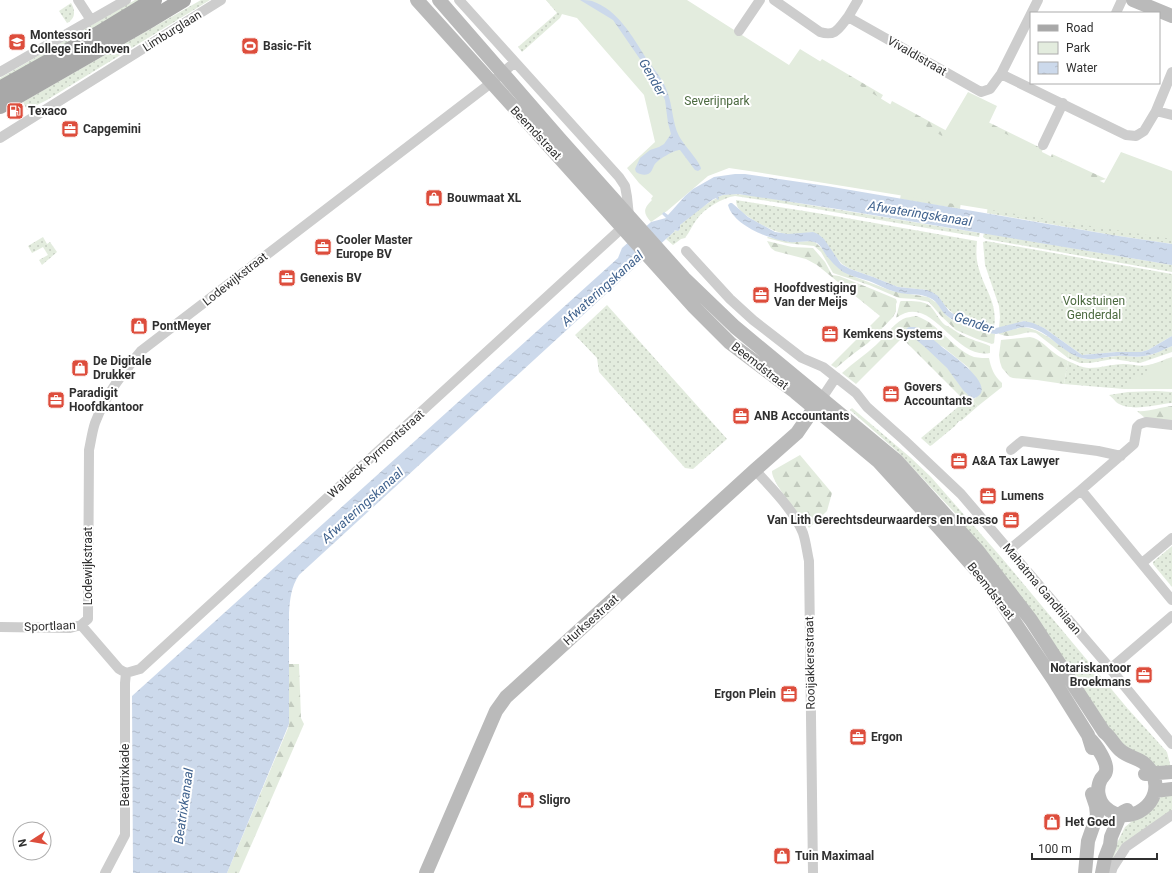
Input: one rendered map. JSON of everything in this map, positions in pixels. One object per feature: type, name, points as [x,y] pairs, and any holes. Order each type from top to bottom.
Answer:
[{"type":"main road","points":[[0,89],[154,0]]},
{"type":"main road","name":"Limburglaan","points":[[0,106],[184,0]]},
{"type":"main road","name":"Beemdstraat","points":[[417,0],[587,188],[631,228]]},
{"type":"main road","name":"Beemdstraat","points":[[439,0],[656,256],[694,307],[730,342],[795,392],[818,403],[897,461],[978,551],[1031,620],[1104,732],[1110,737],[1120,751],[1113,763],[1090,739],[1053,679],[991,588],[878,461],[818,403]]},
{"type":"main road","points":[[1133,0],[1172,16]]},
{"type":"main road","name":"Hurksestraat","points":[[426,873],[496,711],[506,697],[798,433],[818,403]]},
{"type":"main road","points":[[1085,873],[1088,841],[1100,806],[1098,788],[1101,780],[1113,763],[1140,760],[1145,764],[1148,774],[1148,791],[1145,799],[1138,805],[1124,811],[1124,816],[1111,837],[1110,846],[1105,858],[1102,873]]},
{"type":"main road","points":[[1148,774],[1172,772]]},
{"type":"main road","points":[[1100,806],[1124,816],[1146,808],[1155,791],[1154,782],[1148,774]]},
{"type":"main road","points":[[1155,791],[1172,789]]},
{"type":"street","points":[[78,0],[91,20]]},
{"type":"street","points":[[0,72],[126,0]]},
{"type":"street","name":"Limburglaan","points":[[0,138],[221,0]]},
{"type":"street","points":[[459,0],[619,177],[625,186],[631,228]]},
{"type":"street","points":[[739,31],[760,0]]},
{"type":"street","points":[[774,0],[820,32],[827,34],[834,33],[848,17],[858,0]]},
{"type":"street","name":"Vivaldistraat","points":[[1032,12],[1038,0]]},
{"type":"street","points":[[1116,12],[1122,0]]},
{"type":"street","name":"Vivaldistraat","points":[[848,17],[981,92],[990,89],[1001,74],[1030,16]]},
{"type":"street","points":[[502,74],[515,62]]},
{"type":"street","points":[[1001,74],[1126,135],[1136,136],[1144,131],[1156,111],[1172,72]]},
{"type":"street","name":"Lodewijkstraat","points":[[81,625],[88,619],[89,450],[95,424],[107,397],[120,378],[142,351],[502,74]]},
{"type":"street","points":[[1043,145],[1063,103]]},
{"type":"street","points":[[1156,111],[1172,116]]},
{"type":"street","name":"Waldeck Pyrmontstraat","points":[[126,673],[140,669],[631,228]]},
{"type":"street","points":[[686,251],[730,299],[753,320],[802,358],[824,367],[836,377],[818,403]]},
{"type":"street","name":"Mahatma Gandhilaan","points":[[836,377],[856,393],[867,407],[960,494],[1110,669],[1172,744]]},
{"type":"street","points":[[1009,550],[1134,444],[1137,427],[1140,424],[1146,422],[1172,425]]},
{"type":"street","points":[[1011,450],[1022,441],[1098,451],[1121,456]]},
{"type":"street","name":"Rooijakkersstraat","points":[[756,470],[782,500],[796,520],[803,534],[809,561],[813,873]]},
{"type":"street","points":[[1081,490],[1172,600]]},
{"type":"street","points":[[1142,563],[1172,538]]},
{"type":"street","points":[[1110,669],[1172,616]]},
{"type":"street","name":"Sportlaan","points":[[0,628],[70,628],[81,625],[119,669],[126,673]]},
{"type":"street","name":"Beatrixkade","points":[[105,873],[125,834],[126,673]]},
{"type":"street","points":[[1111,873],[1113,867],[1126,847],[1172,815]]},
{"type":"green space","points":[[135,0],[145,0],[0,83],[0,78]]},
{"type":"green space","points":[[201,0],[210,0],[47,100],[27,110],[23,102]]},
{"type":"green space","points":[[546,0],[556,0],[562,14],[560,18],[522,52],[518,47],[557,13]]},
{"type":"green space","name":"Severijnpark","points":[[546,0],[687,0],[789,65],[800,49],[942,136],[968,92],[997,106],[988,125],[1104,183],[1121,152],[1172,171],[1172,239],[729,168],[708,176],[667,211],[651,222],[645,211],[653,196],[639,183],[627,168],[655,142],[644,95],[577,18],[558,13]]},
{"type":"green space","points":[[71,3],[74,9],[74,14],[72,19],[67,23],[59,11]]},
{"type":"green space","points":[[822,59],[883,95],[878,104],[807,79]]},
{"type":"green space","points":[[892,101],[947,131],[937,148],[889,107]]},
{"type":"green space","points":[[988,122],[1043,149],[1039,159],[985,135]]},
{"type":"green space","points":[[1052,154],[1106,179],[1082,186],[1048,163]]},
{"type":"green space","points":[[904,180],[963,188],[960,209],[900,199]]},
{"type":"green space","points":[[729,194],[770,198],[980,233],[979,237],[735,196],[719,201],[704,211],[695,221],[685,238],[673,245],[666,239],[675,231],[674,230],[678,231],[680,229],[680,225],[702,207],[717,198],[718,199],[718,197]]},
{"type":"green space","points":[[989,196],[1172,224],[1172,244],[987,213]]},
{"type":"green space","points":[[736,200],[977,241],[977,262],[993,304],[995,319],[994,328],[955,315],[927,290],[898,287],[850,269],[842,264],[813,232],[788,234],[777,231],[755,221],[743,213],[736,204]]},
{"type":"green space","points":[[984,233],[1172,265],[1172,272],[986,239],[983,237]]},
{"type":"green space","points":[[43,237],[47,244],[50,242],[57,252],[42,265],[39,260],[48,255],[43,247],[32,253],[28,246]]},
{"type":"green space","points":[[767,238],[791,242],[812,241],[850,275],[892,291],[928,297],[937,303],[945,314],[952,320],[995,334],[994,343],[992,344],[977,339],[956,330],[929,302],[899,298],[869,285],[833,273],[821,252],[814,246],[786,243]]},
{"type":"green space","points":[[767,241],[792,247],[813,248],[825,262],[832,275],[839,276],[896,299],[896,311],[893,317],[868,343],[836,368],[831,365],[880,316],[817,265],[806,259],[775,251],[771,248]]},
{"type":"green space","name":"Volkstuinen Genderdal","points":[[986,241],[1172,274],[1172,336],[1148,350],[1141,352],[1117,352],[1082,355],[1044,328],[1024,321],[999,328],[999,306],[985,265],[983,242]]},
{"type":"green space","points":[[901,301],[916,301],[927,304],[945,325],[965,337],[990,346],[990,353],[977,352],[965,347],[932,319],[921,313],[909,312],[896,318]]},
{"type":"green space","points":[[607,305],[727,439],[693,469],[685,468],[599,372],[597,358],[575,335]]},
{"type":"green space","points":[[916,316],[932,324],[958,348],[966,353],[974,357],[989,358],[993,372],[1002,383],[1002,387],[978,406],[972,399],[976,398],[969,368],[943,347],[906,331],[939,359],[970,397],[965,401],[902,338],[856,384],[842,373],[876,345],[899,322],[903,319]]},
{"type":"green space","points":[[1023,327],[1036,330],[1053,340],[1069,352],[1068,358],[1036,333],[1028,332],[1014,336],[999,334]]},
{"type":"green space","points":[[1030,337],[1038,340],[1057,355],[1068,361],[1064,384],[1013,378],[1010,377],[1002,368],[999,355],[1001,340]]},
{"type":"green space","points":[[1172,346],[1172,352],[1140,363],[1113,359],[1090,363],[1080,363],[1068,358],[1069,352],[1084,359],[1117,356],[1136,357],[1151,355]]},
{"type":"green space","points":[[1172,357],[1172,389],[1124,389],[1064,384],[1068,361],[1081,367],[1089,368],[1119,364],[1145,366]]},
{"type":"green space","points":[[1172,360],[1172,389],[1124,389],[1125,385],[1130,384],[1134,377],[1146,375],[1149,365]]},
{"type":"green space","points":[[1128,392],[1172,392],[1172,403],[1143,407],[1128,407],[1116,402],[1109,395]]},
{"type":"green space","points":[[970,397],[978,406],[961,421],[959,421],[930,446],[921,438]]},
{"type":"green space","points":[[1172,406],[1172,421],[1145,418],[1137,411],[1146,411]]},
{"type":"green space","points":[[852,408],[931,477],[1001,557],[1128,709],[1167,752],[1171,768],[1159,769],[1121,745],[954,512],[898,452],[850,410]]},
{"type":"green space","points":[[800,455],[832,493],[827,511],[809,528],[781,491],[776,483],[772,471]]},
{"type":"green space","points":[[1172,546],[1172,587],[1153,564],[1153,562]]},
{"type":"green space","points":[[289,664],[299,664],[301,718],[304,724],[239,873],[227,873],[288,728]]},
{"type":"green space","points":[[1172,792],[1172,811],[1127,841],[1116,852],[1110,867],[1113,851],[1125,827],[1166,793]]},
{"type":"water","name":"Gender","points":[[580,0],[591,1],[601,5],[617,17],[630,33],[663,82],[669,97],[679,136],[698,162],[701,169],[698,171],[695,170],[680,150],[677,150],[655,164],[649,173],[643,175],[636,172],[635,169],[640,158],[650,150],[664,144],[671,134],[665,100],[644,65],[613,20]]},
{"type":"water","points":[[745,174],[827,186],[1172,244],[1172,265],[738,194],[723,195],[718,197],[718,200],[716,198],[712,200],[680,225],[680,229],[678,231],[674,230],[675,231],[299,575],[290,598],[289,724],[227,873],[133,873],[132,696],[618,258],[622,248],[651,222],[666,218],[662,214],[664,212],[668,215],[693,189],[714,177]]},
{"type":"water","name":"Gender","points":[[732,203],[748,217],[775,232],[788,234],[813,232],[818,234],[824,239],[841,264],[850,269],[898,287],[927,290],[932,292],[938,296],[949,311],[955,315],[996,328],[1024,321],[1033,323],[1044,328],[1082,355],[1117,352],[1141,352],[1148,350],[1172,336],[1172,346],[1144,356],[1120,356],[1088,359],[1070,353],[1047,336],[1032,328],[1018,328],[996,334],[970,327],[949,318],[933,299],[927,296],[896,292],[843,272],[832,262],[817,243],[811,241],[782,241],[753,230],[737,219],[731,212],[728,205]]},
{"type":"water","points":[[909,327],[916,327],[920,329],[964,364],[979,380],[982,388],[980,394],[972,399],[963,390],[947,368],[906,331]]},
{"type":"place","name":"Montessori College Eindhoven","points":[[17,42]]},
{"type":"place","name":"Basic-Fit","points":[[250,46]]},
{"type":"place","name":"Texaco","points":[[15,111]]},
{"type":"place","name":"Capgemini","points":[[70,129]]},
{"type":"place","name":"Bouwmaat XL","points":[[434,198]]},
{"type":"place","name":"Cooler Master Europe BV","points":[[323,247]]},
{"type":"place","name":"Genexis BV","points":[[287,278]]},
{"type":"place","name":"Hoofdvestiging Van der Meijs","points":[[761,295]]},
{"type":"place","name":"PontMeyer","points":[[139,326]]},
{"type":"place","name":"Kemkens Systems","points":[[830,334]]},
{"type":"place","name":"De Digitale Drukker","points":[[80,368]]},
{"type":"place","name":"Govers Accountants","points":[[891,394]]},
{"type":"place","name":"Paradigit Hoofdkantoor","points":[[56,400]]},
{"type":"place","name":"ANB Accountants","points":[[741,416]]},
{"type":"place","name":"A&A Tax Lawyer","points":[[959,461]]},
{"type":"place","name":"Lumens","points":[[988,496]]},
{"type":"place","name":"Van Lith Gerechtsdeurwaarders en Incasso","points":[[1011,520]]},
{"type":"place","name":"Notariskantoor Broekmans","points":[[1144,675]]},
{"type":"place","name":"Ergon Plein","points":[[789,694]]},
{"type":"place","name":"Ergon","points":[[858,737]]},
{"type":"place","name":"Sligro","points":[[526,800]]},
{"type":"place","name":"Het Goed","points":[[1052,822]]},
{"type":"place","name":"Tuin Maximaal","points":[[782,856]]},
{"type":"water label","name":"Afwateringskanaal","points":[[920,213]]},
{"type":"water label","name":"Afwateringskanaal","points":[[602,288]]},
{"type":"water label","name":"Afwateringskanaal","points":[[362,505]]},
{"type":"water label","name":"Beatrixkanaal","points":[[183,806]]}]
